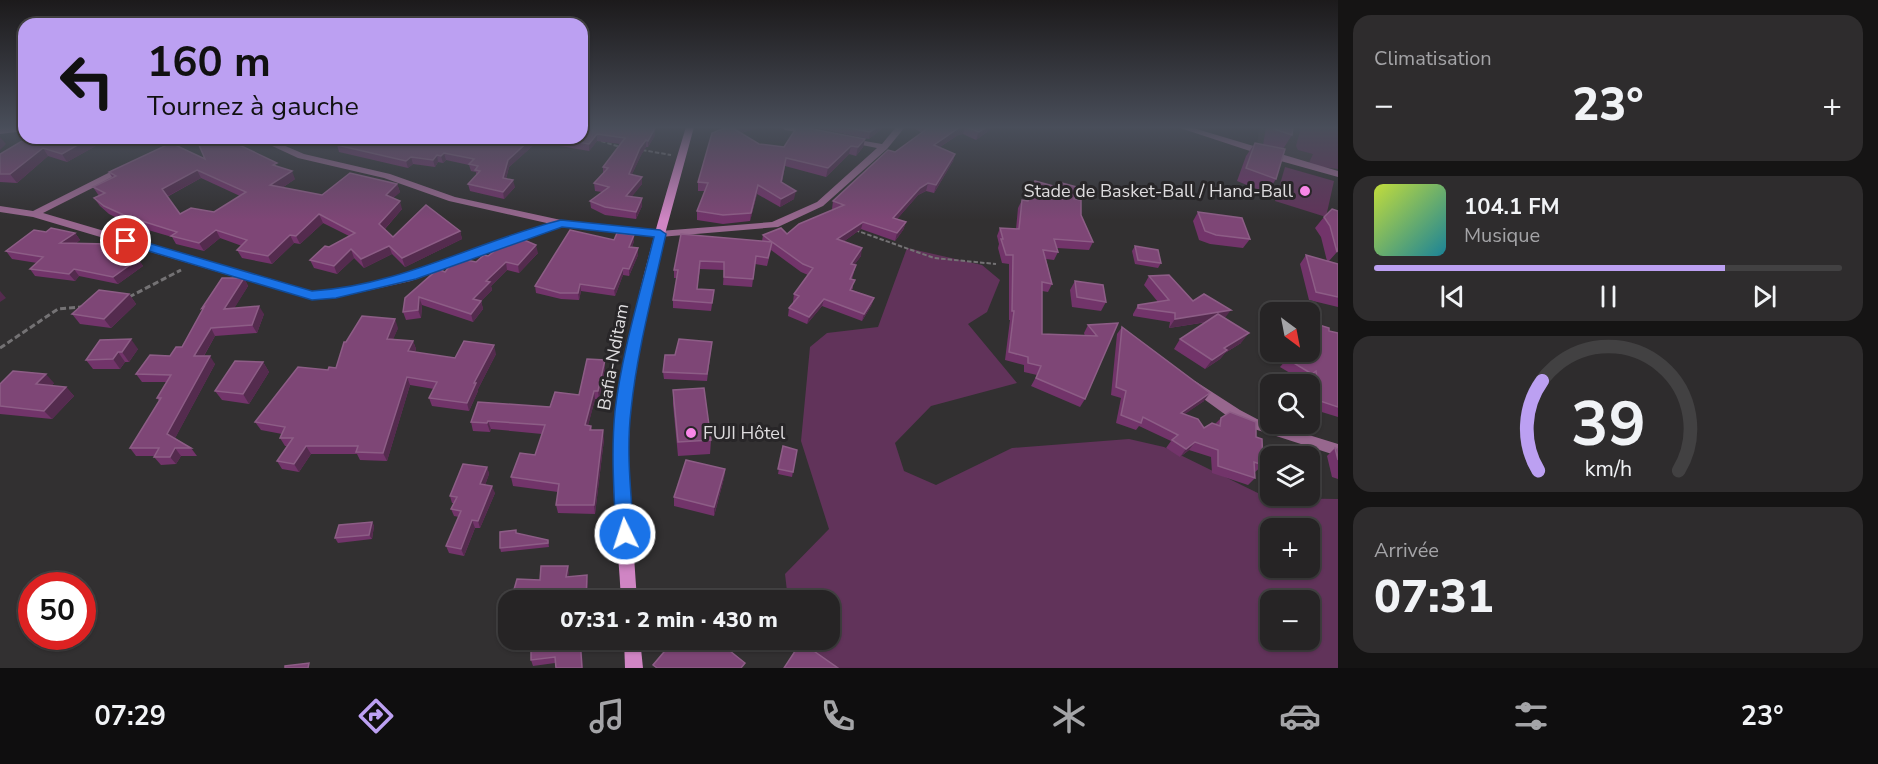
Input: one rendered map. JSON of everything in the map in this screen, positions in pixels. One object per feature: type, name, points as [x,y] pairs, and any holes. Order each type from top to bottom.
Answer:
[{"type":"main road","name":"Bafia-Nditam","points":[[628,590],[621,469],[623,411],[635,342],[681,158]]},
{"type":"main road","points":[[633,650],[634,668]]},
{"type":"street","points":[[310,158],[387,176],[453,200],[561,223],[660,234],[774,225],[820,204],[871,158]]},
{"type":"street","points":[[1281,158],[1338,174]]},
{"type":"street","points":[[34,214],[137,162]]},
{"type":"street","points":[[0,219],[5,210],[34,214],[312,296],[336,294],[412,276],[561,223]]},
{"type":"street","points":[[1186,379],[1235,414],[1253,423],[1338,450]]},
{"type":"path","points":[[847,226],[878,240],[934,258],[996,264]]},
{"type":"path","points":[[120,299],[145,290],[195,260]]},
{"type":"path","points":[[0,348],[57,309],[86,307]]},
{"type":"shaded area","points":[[1287,158],[1338,158],[1338,172]]},
{"type":"shaded area","points":[[1311,158],[1338,158],[1338,169],[1313,166],[1309,163]]},
{"type":"shaded area","name":"Stade de Basket-Ball / Hand-Ball","points":[[1285,167],[1334,181],[1326,217],[1275,201]]},
{"type":"shaded area","points":[[907,248],[982,265],[1000,280],[987,312],[968,324],[1017,383],[931,406],[895,443],[904,471],[936,485],[1012,448],[1129,439],[1164,447],[1260,494],[1260,506],[1320,506],[1320,499],[1338,499],[1338,668],[807,668],[816,650],[840,650],[840,590],[787,590],[785,574],[829,529],[801,441],[810,347],[827,333],[878,327]]},
{"type":"building","points":[[0,158],[30,158],[10,174],[0,174]]},
{"type":"building","points":[[139,158],[267,158],[277,163],[273,165],[292,171],[270,185],[322,195],[350,173],[397,184],[386,195],[400,201],[379,224],[393,237],[426,205],[460,231],[402,258],[389,246],[361,259],[351,249],[334,266],[310,260],[325,246],[329,247],[355,233],[319,214],[296,236],[290,235],[268,256],[237,250],[247,240],[216,230],[199,243],[171,236],[177,232],[126,216],[104,206],[94,198],[105,193],[93,187],[116,176],[109,172]],"holes":[[[197,170],[246,192],[214,212],[191,208],[180,214],[162,189]]]},
{"type":"building","points":[[470,158],[510,158],[503,178],[513,180],[503,192],[468,184],[480,171],[475,170],[478,166],[469,164],[474,159]]},
{"type":"building","points":[[610,158],[636,158],[629,174],[642,177],[626,196],[642,198],[636,212],[605,207],[590,201],[609,187],[594,183],[608,168],[603,167]]},
{"type":"building","points":[[705,158],[786,158],[781,182],[796,191],[781,199],[758,185],[751,213],[723,215],[697,211],[708,183],[698,182]]},
{"type":"building","points":[[787,158],[838,158],[828,168]]},
{"type":"building","points":[[879,158],[952,158],[936,185],[928,183],[920,188],[893,218],[906,222],[897,233],[863,222],[837,239],[862,248],[851,264],[856,265],[850,279],[855,280],[850,290],[874,298],[864,314],[824,299],[809,317],[789,308],[799,296],[794,294],[813,268],[803,264],[763,235],[781,228],[787,234],[799,224],[844,205],[833,201]]},
{"type":"building","points":[[1250,158],[1282,158],[1276,179],[1246,168]]},
{"type":"building","points":[[1035,181],[1057,187],[1058,182],[1077,187],[1074,199],[1081,200],[1081,215],[1093,242],[1054,239],[1058,252],[1043,250],[1052,284],[1042,282],[1042,334],[1097,336],[1088,325],[1118,323],[1085,399],[1036,378],[1041,366],[1028,363],[1028,357],[1009,352],[1014,311],[1012,311],[1013,255],[1006,255],[1000,228],[1019,229],[1022,200],[1028,201]]},
{"type":"building","points":[[1332,209],[1338,211],[1337,252],[1330,226],[1324,217]]},
{"type":"building","points":[[1198,212],[1242,218],[1250,239],[1216,235],[1205,231]]},
{"type":"building","points":[[51,228],[75,233],[60,243],[108,244],[102,251],[138,259],[113,277],[74,269],[69,274],[30,269],[43,257],[6,251],[34,230],[46,232]]},
{"type":"building","points":[[570,230],[614,240],[617,233],[634,235],[629,247],[638,248],[629,269],[623,268],[614,289],[580,284],[578,293],[560,293],[535,286]]},
{"type":"building","points":[[681,234],[772,242],[768,258],[756,256],[753,279],[724,277],[724,262],[700,261],[697,289],[714,290],[712,303],[673,300],[678,270],[674,270]]},
{"type":"building","points":[[517,237],[536,245],[518,265],[506,262],[486,281],[490,282],[473,299],[481,301],[471,314],[419,297],[418,310],[403,312],[405,298],[438,269],[445,272],[456,258],[476,262],[510,239]]},
{"type":"building","points":[[1135,246],[1158,250],[1161,263],[1138,260]]},
{"type":"building","points":[[1306,255],[1338,264],[1338,297],[1316,292]]},
{"type":"building","points":[[1169,275],[1193,301],[1204,294],[1231,310],[1175,319],[1175,313],[1138,308],[1138,305],[1169,300],[1149,276]]},
{"type":"building","points":[[222,278],[244,278],[224,309],[259,306],[252,325],[211,328],[194,356],[210,356],[167,434],[191,448],[175,448],[170,457],[154,457],[159,448],[130,448],[161,398],[157,398],[171,375],[136,374],[150,355],[170,356],[176,347],[182,347],[204,307],[202,308]]},
{"type":"building","points":[[1075,281],[1103,285],[1106,302],[1077,297]]},
{"type":"building","points":[[99,290],[129,294],[104,319],[72,314]]},
{"type":"building","points":[[1218,314],[1249,333],[1224,348],[1227,350],[1212,360],[1180,339]]},
{"type":"building","points":[[362,316],[395,319],[387,339],[413,341],[408,351],[455,358],[464,341],[494,345],[474,383],[476,383],[467,403],[429,398],[437,382],[407,377],[383,453],[356,452],[358,446],[306,446],[294,464],[277,461],[293,438],[280,438],[285,427],[255,422],[298,367],[328,370],[329,367],[336,368],[344,342]]},
{"type":"building","points":[[1320,325],[1338,333],[1338,407],[1320,401],[1320,374],[1316,374],[1316,371],[1312,374],[1292,362],[1320,362]]},
{"type":"building","points":[[1122,327],[1210,393],[1181,413],[1198,419],[1204,428],[1212,423],[1220,426],[1221,418],[1230,412],[1256,422],[1256,437],[1262,439],[1262,446],[1260,446],[1260,464],[1254,462],[1255,478],[1218,466],[1218,450],[1195,442],[1186,449],[1172,440],[1178,435],[1143,417],[1141,423],[1121,415],[1126,391],[1116,387]]},
{"type":"building","points":[[131,339],[122,352],[118,352],[113,359],[86,360],[100,340]]},
{"type":"building","points":[[679,339],[712,342],[707,374],[663,372],[665,355],[675,355]]},
{"type":"building","points":[[587,359],[605,360],[598,391],[594,391],[585,425],[591,426],[590,430],[603,430],[594,505],[556,505],[559,484],[511,477],[520,453],[535,455],[545,425],[471,422],[478,402],[550,407],[555,392],[579,395]]},
{"type":"building","points":[[235,361],[263,362],[243,394],[215,391]]},
{"type":"building","points":[[13,371],[46,374],[36,384],[66,387],[44,411],[0,406],[0,384]]},
{"type":"building","name":"FUJI Hôtel","points":[[704,388],[711,440],[678,442],[673,390]]},
{"type":"building","points":[[783,446],[797,450],[793,472],[778,469]]},
{"type":"building","points":[[686,460],[725,469],[714,507],[674,497]]},
{"type":"building","points":[[463,464],[487,467],[480,484],[492,486],[478,521],[472,520],[461,549],[446,546],[461,511],[451,509],[457,497],[450,496]]},
{"type":"building","points":[[372,522],[369,535],[335,538],[339,525]]},
{"type":"building","points":[[516,530],[516,533],[548,540],[548,543],[500,548],[500,532]]},
{"type":"building","points":[[541,566],[568,566],[566,577],[587,575],[586,590],[514,590],[517,579],[540,580]]},
{"type":"building","points":[[531,650],[581,650],[582,668],[556,668],[555,657],[531,660]]},
{"type":"building","points":[[666,650],[729,650],[745,663],[741,668],[657,668],[653,665]]},
{"type":"building","points":[[796,650],[812,650],[838,668],[784,668]]},
{"type":"building","points":[[309,663],[308,668],[285,668],[285,666]]},
{"type":"place","name":"Stade de Basket-Ball / Hand-Ball","points":[[1305,191]]},
{"type":"place","name":"FUJI Hôtel","points":[[691,433]]},
{"type":"route","points":[[126,241],[312,296],[336,294],[412,276],[561,223],[660,234],[635,342],[623,411],[621,469],[625,534]]}]
